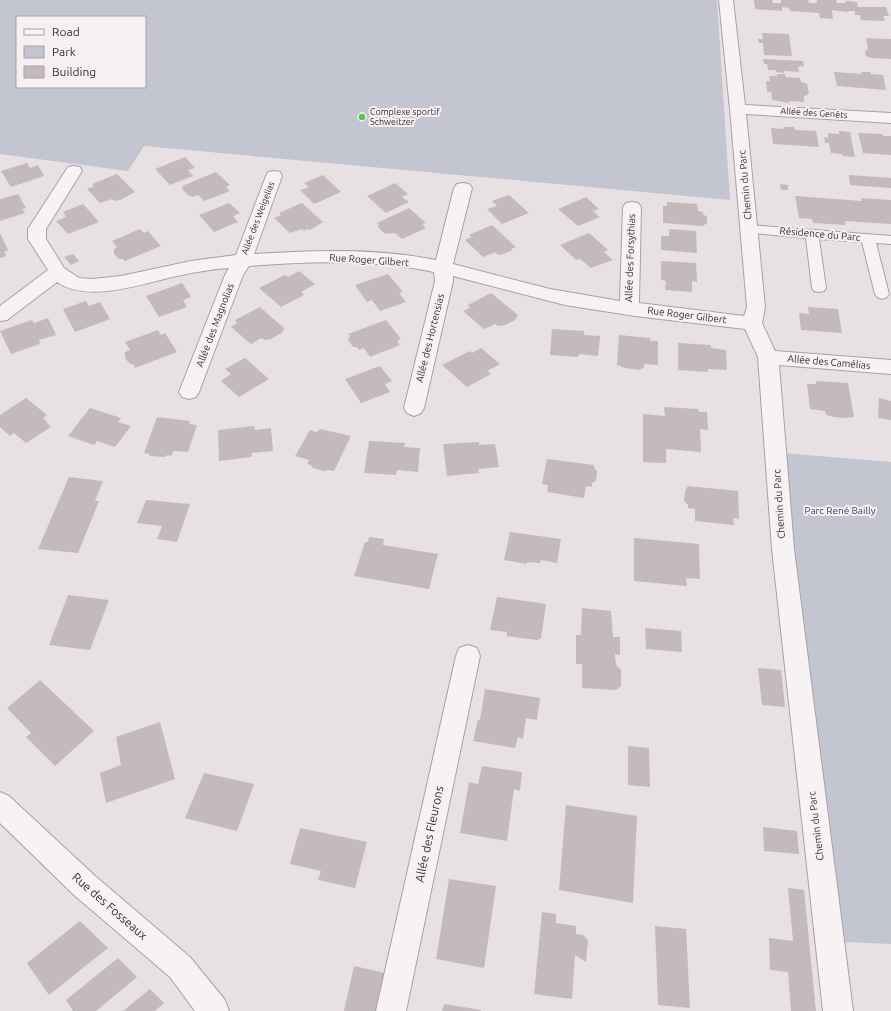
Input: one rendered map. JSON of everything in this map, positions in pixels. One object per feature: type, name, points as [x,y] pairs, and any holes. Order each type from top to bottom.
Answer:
[{"type":"street","name":"Chemin du Parc","points":[[726,0],[738,108],[756,307],[752,323],[768,357],[783,549],[838,1011]]},
{"type":"street","name":"Allée des Genêts","points":[[738,108],[891,118]]},
{"type":"street","points":[[0,315],[58,272],[37,239],[36,229],[74,172]]},
{"type":"street","name":"Allée des Weigelias","points":[[243,260],[274,176]]},
{"type":"street","name":"Allée des Hortensias","points":[[414,408],[444,281],[443,268],[463,188]]},
{"type":"street","name":"Allée des Forsythias","points":[[629,308],[632,207]]},
{"type":"street","name":"Rue Roger Gilbert","points":[[58,272],[66,281],[80,284],[95,284],[139,278],[190,267],[243,260],[326,257],[404,261],[443,268],[564,298],[629,308],[752,323]]},
{"type":"street","name":"Allée des Magnolias","points":[[189,392],[234,275],[243,260]]},
{"type":"street","name":"Allée des Camélias","points":[[768,357],[891,367]]},
{"type":"street","name":"Allée des Fleurons","points":[[391,1011],[468,656]]},
{"type":"street","name":"Rue des Fosseaux","points":[[0,805],[84,885],[180,967],[214,1011]]},
{"type":"lane","name":"Résidence du Parc","points":[[749,228],[891,240]]},
{"type":"lane","points":[[812,234],[820,288]]},
{"type":"lane","points":[[868,238],[882,294]]},
{"type":"green space","name":"Complexe sportif Schweitzer","points":[[0,0],[717,0],[730,200],[144,146],[128,171],[0,154]]},
{"type":"green space","name":"Parc René Bailly","points":[[782,453],[891,462],[891,944],[845,942]]},
{"type":"building","points":[[754,0],[772,0],[773,3],[781,3],[781,0],[808,0],[809,3],[817,3],[817,0],[836,0],[837,3],[846,3],[846,1],[857,2],[858,7],[886,7],[889,16],[883,16],[885,20],[882,21],[861,20],[860,15],[855,15],[855,11],[848,12],[832,10],[833,19],[820,18],[819,13],[790,11],[789,8],[782,7],[782,11],[755,9]]},
{"type":"building","points":[[762,33],[789,34],[792,56],[764,55],[763,43],[759,43],[758,39],[763,39]]},
{"type":"building","points":[[866,38],[891,39],[891,59],[871,58],[866,56],[865,51],[868,49]]},
{"type":"building","points":[[763,59],[803,61],[804,66],[798,67],[799,72],[776,72],[776,70],[768,70],[767,64],[764,64]]},
{"type":"building","points":[[834,72],[862,74],[861,72],[870,72],[871,74],[883,75],[886,90],[837,86]]},
{"type":"building","points":[[777,74],[785,74],[786,77],[800,78],[801,82],[807,84],[809,94],[804,96],[804,102],[789,101],[789,103],[772,100],[771,92],[767,92],[766,81],[770,81],[769,76],[777,76]]},
{"type":"building","points":[[783,127],[794,127],[795,130],[816,131],[819,147],[773,144],[771,128],[784,129]]},
{"type":"building","points":[[839,131],[850,132],[855,157],[831,153],[829,143],[825,143],[824,137],[828,138],[828,133],[839,134]]},
{"type":"building","points":[[858,133],[883,134],[883,136],[891,136],[891,155],[863,153]]},
{"type":"building","points":[[185,157],[195,168],[188,170],[193,176],[170,185],[155,169]]},
{"type":"building","points":[[27,163],[30,168],[38,165],[44,176],[11,187],[1,171]]},
{"type":"building","points":[[216,172],[230,185],[226,187],[230,191],[204,201],[198,195],[193,197],[188,195],[183,190],[182,186]]},
{"type":"building","points":[[117,174],[135,192],[120,200],[115,201],[112,199],[100,203],[87,189],[94,186],[92,184]]},
{"type":"building","points":[[323,175],[341,192],[314,204],[300,190],[309,187],[304,183]]},
{"type":"building","points":[[849,175],[891,178],[891,188],[850,185]]},
{"type":"building","points":[[395,183],[408,194],[402,197],[409,202],[386,213],[367,196]]},
{"type":"building","points":[[780,184],[788,185],[788,190],[781,190]]},
{"type":"building","points":[[18,194],[26,208],[22,209],[25,213],[0,221],[0,199]]},
{"type":"building","points":[[509,195],[529,213],[502,224],[487,209],[497,206],[492,201]]},
{"type":"building","points":[[795,196],[862,201],[861,198],[891,200],[891,224],[845,221],[845,225],[813,223],[812,219],[799,218]]},
{"type":"building","points":[[586,197],[599,209],[593,211],[600,217],[578,226],[558,209]]},
{"type":"building","points":[[667,202],[697,204],[698,211],[703,212],[703,214],[707,217],[707,223],[703,226],[663,223],[663,206],[667,206]]},
{"type":"building","points":[[229,203],[240,213],[233,216],[238,222],[214,232],[199,215]]},
{"type":"building","points":[[302,203],[323,222],[310,230],[307,229],[304,231],[302,229],[290,233],[274,218],[281,215],[279,213]]},
{"type":"building","points":[[83,204],[99,222],[68,234],[56,221],[66,217],[63,212]]},
{"type":"building","points":[[409,208],[426,223],[422,224],[426,228],[402,239],[395,233],[385,234],[378,227],[379,225],[377,223]]},
{"type":"building","points":[[492,225],[516,247],[511,249],[513,250],[503,254],[498,255],[495,252],[483,257],[465,240],[472,237],[469,235]]},
{"type":"building","points":[[140,229],[144,233],[148,231],[161,246],[125,261],[123,259],[119,259],[114,254],[114,249],[117,247],[112,241]]},
{"type":"building","points":[[669,229],[696,231],[697,253],[661,250],[661,236],[669,236]]},
{"type":"building","points":[[0,233],[8,250],[4,252],[6,256],[0,258]]},
{"type":"building","points":[[589,233],[608,250],[604,252],[613,260],[591,268],[580,259],[576,260],[560,245]]},
{"type":"building","points":[[73,254],[79,261],[71,265],[64,257]]},
{"type":"building","points":[[661,261],[696,263],[697,282],[692,281],[692,292],[665,290],[666,281],[661,280]]},
{"type":"building","points":[[299,271],[315,284],[301,292],[304,295],[281,307],[259,288],[285,275],[288,277]]},
{"type":"building","points":[[388,274],[403,292],[399,293],[406,302],[380,311],[372,300],[367,302],[355,285]]},
{"type":"building","points":[[182,283],[191,297],[183,300],[187,307],[159,317],[146,296]]},
{"type":"building","points":[[491,293],[518,315],[515,320],[505,325],[498,326],[495,324],[484,329],[463,311],[470,308],[468,305]]},
{"type":"building","points":[[86,301],[89,306],[100,302],[110,319],[75,332],[63,309]]},
{"type":"building","points":[[260,307],[285,329],[282,331],[283,332],[271,339],[265,340],[261,338],[251,344],[231,327],[237,323],[235,320]]},
{"type":"building","points":[[808,307],[838,309],[842,333],[801,330],[799,313],[809,314]]},
{"type":"building","points":[[48,318],[56,335],[39,340],[40,344],[11,354],[0,331],[32,320],[34,323]]},
{"type":"building","points":[[386,320],[401,339],[397,341],[400,345],[370,357],[364,348],[359,350],[357,347],[353,347],[348,340],[350,336],[348,334]]},
{"type":"building","points":[[552,329],[584,331],[584,335],[600,336],[598,356],[579,354],[578,357],[550,355]]},
{"type":"building","points":[[158,330],[161,335],[165,333],[177,352],[135,368],[134,365],[130,364],[125,358],[125,352],[130,350],[125,342]]},
{"type":"building","points":[[619,335],[650,338],[650,341],[658,341],[658,365],[644,364],[644,368],[638,370],[617,365]]},
{"type":"building","points":[[678,343],[711,345],[711,348],[726,350],[727,370],[708,369],[708,372],[678,370]]},
{"type":"building","points":[[481,348],[500,364],[487,371],[491,374],[467,387],[442,365],[470,351],[472,353]]},
{"type":"building","points":[[245,358],[269,379],[239,397],[221,381],[231,374],[225,369]]},
{"type":"building","points":[[380,366],[392,381],[385,384],[390,392],[361,403],[345,379]]},
{"type":"building","points":[[816,381],[848,383],[854,417],[834,417],[826,415],[825,411],[810,409],[807,384],[816,384]]},
{"type":"building","points":[[26,398],[47,415],[43,418],[51,427],[26,443],[14,433],[10,436],[0,427],[0,415]]},
{"type":"building","points":[[879,398],[891,401],[891,420],[878,418]]},
{"type":"building","points":[[664,407],[698,409],[699,412],[707,412],[708,430],[700,429],[701,452],[666,449],[666,463],[643,462],[643,414],[665,416]]},
{"type":"building","points":[[90,408],[121,418],[118,422],[131,426],[115,447],[97,441],[94,445],[68,436]]},
{"type":"building","points":[[157,417],[190,421],[189,424],[197,425],[188,452],[174,451],[171,456],[168,455],[164,457],[150,456],[149,454],[144,453]]},
{"type":"building","points":[[254,426],[255,430],[271,428],[273,451],[252,453],[251,457],[219,461],[218,430]]},
{"type":"building","points":[[320,429],[351,436],[334,471],[325,471],[313,468],[311,465],[307,464],[309,460],[295,456],[310,430],[317,432]]},
{"type":"building","points":[[369,441],[405,443],[404,447],[420,448],[418,472],[397,470],[396,475],[364,473]]},
{"type":"building","points":[[479,442],[479,445],[495,444],[499,467],[478,469],[479,473],[447,476],[443,444]]},
{"type":"building","points":[[547,459],[594,465],[594,468],[597,471],[596,481],[592,483],[592,487],[586,486],[584,498],[547,492],[548,485],[542,484]]},
{"type":"building","points":[[69,477],[103,481],[95,501],[99,501],[78,553],[38,549]]},
{"type":"building","points":[[688,486],[738,491],[739,519],[733,518],[734,525],[695,521],[695,509],[688,508],[688,505],[684,501],[685,491]]},
{"type":"building","points":[[146,500],[190,504],[177,542],[157,539],[162,526],[137,523]]},
{"type":"building","points":[[510,532],[561,539],[557,563],[541,560],[540,563],[527,562],[527,564],[504,560]]},
{"type":"building","points":[[369,537],[384,539],[383,545],[438,554],[429,589],[354,576],[365,542],[368,542]]},
{"type":"building","points":[[634,538],[699,544],[700,579],[686,578],[687,586],[634,581]]},
{"type":"building","points":[[68,595],[109,600],[90,650],[49,645]]},
{"type":"building","points":[[497,597],[546,604],[541,638],[537,640],[507,636],[507,632],[490,630]]},
{"type":"building","points":[[582,608],[611,611],[613,637],[620,637],[620,655],[615,654],[616,665],[621,670],[621,686],[616,690],[582,688],[582,664],[576,664],[576,635],[581,635]]},
{"type":"building","points":[[645,628],[681,631],[682,652],[646,649]]},
{"type":"building","points":[[758,668],[781,670],[785,707],[762,705]]},
{"type":"building","points":[[40,680],[94,731],[55,766],[26,737],[31,733],[7,708]]},
{"type":"building","points":[[485,689],[540,698],[537,720],[526,718],[523,739],[518,737],[515,748],[473,741],[478,720],[480,720]]},
{"type":"building","points":[[160,722],[175,779],[106,803],[100,773],[121,765],[116,737]]},
{"type":"building","points":[[628,746],[649,748],[650,787],[628,785]]},
{"type":"building","points":[[482,766],[522,772],[520,791],[514,789],[507,841],[460,833],[469,782],[478,784]]},
{"type":"building","points":[[204,773],[254,784],[237,831],[185,818]]},
{"type":"building","points":[[566,805],[637,816],[633,903],[559,890]]},
{"type":"building","points":[[763,827],[797,831],[799,854],[764,851]]},
{"type":"building","points":[[300,828],[367,842],[355,888],[318,880],[321,871],[290,864]]},
{"type":"building","points":[[449,879],[496,886],[484,968],[436,959]]},
{"type":"building","points":[[788,888],[804,890],[816,1011],[791,1011],[788,972],[770,970],[769,938],[793,941]]},
{"type":"building","points":[[542,912],[556,914],[556,923],[576,926],[576,934],[583,935],[588,940],[586,962],[575,955],[572,999],[534,994]]},
{"type":"building","points":[[80,921],[108,948],[49,995],[27,963]]},
{"type":"building","points":[[655,926],[686,929],[690,1008],[658,1005]]},
{"type":"building","points":[[118,958],[137,977],[96,1011],[73,1011],[66,1000]]},
{"type":"building","points":[[354,966],[385,973],[377,1011],[344,1011]]},
{"type":"building","points":[[150,989],[164,1003],[155,1011],[123,1011]]},
{"type":"building","points":[[444,1004],[481,1010],[481,1011],[442,1011]]},
{"type":"place","name":"Complexe sportif Schweitzer","points":[[362,117]]}]
